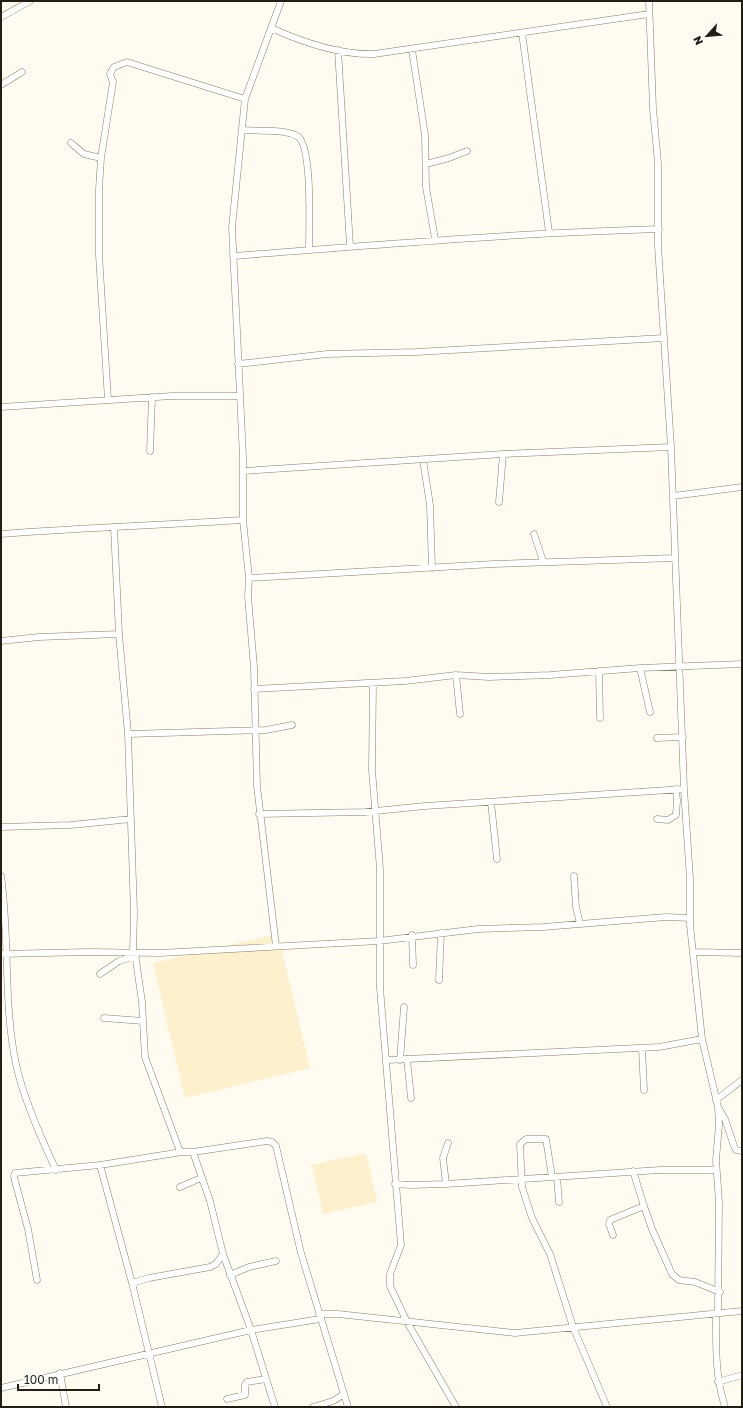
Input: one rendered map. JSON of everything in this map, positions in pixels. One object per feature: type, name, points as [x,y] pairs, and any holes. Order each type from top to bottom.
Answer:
[{"type":"street","points":[[1,17],[30,1]]},
{"type":"street","points":[[276,946],[259,814],[254,730],[254,689],[248,597],[249,578],[243,520],[243,471],[233,256],[234,199],[245,99],[281,1]]},
{"type":"street","points":[[649,1],[653,109],[658,163],[659,229],[664,338],[671,447],[684,789],[690,879],[690,918],[702,1039],[718,1107],[719,1125],[716,1170],[719,1202],[720,1292],[717,1312],[716,1359],[718,1382],[725,1407]]},
{"type":"street","points":[[271,28],[298,40],[360,55],[412,50],[649,14]]},
{"type":"street","points":[[522,33],[549,232]]},
{"type":"street","points":[[338,50],[350,246]]},
{"type":"street","points":[[412,50],[425,135],[428,200],[435,239]]},
{"type":"street","points":[[108,400],[99,255],[102,158],[113,82],[110,74],[114,67],[127,62],[245,99]]},
{"type":"street","points":[[1,85],[22,72]]},
{"type":"street","points":[[242,130],[290,133],[298,136],[304,146],[308,179],[309,249]]},
{"type":"street","points":[[71,143],[84,154],[102,158]]},
{"type":"street","points":[[426,164],[449,158],[467,151]]},
{"type":"street","points":[[233,256],[435,239],[549,232],[659,229]]},
{"type":"street","points":[[238,364],[314,354],[416,352],[664,338]]},
{"type":"street","points":[[1,407],[152,397],[240,396]]},
{"type":"street","points":[[150,451],[152,397]]},
{"type":"street","points":[[243,471],[503,454],[671,447]]},
{"type":"street","points":[[499,502],[503,454]]},
{"type":"street","points":[[423,460],[430,506],[432,568]]},
{"type":"street","points":[[673,496],[742,488]]},
{"type":"street","points":[[1,534],[243,520]]},
{"type":"street","points":[[114,527],[119,634],[128,734],[135,954],[143,1021],[143,1045],[147,1064],[179,1149],[182,1152]]},
{"type":"street","points":[[534,534],[543,561]]},
{"type":"street","points":[[249,578],[543,561],[675,558]]},
{"type":"street","points":[[1,641],[39,637],[119,634]]},
{"type":"street","points":[[254,689],[373,683],[456,675],[489,677],[640,668],[742,664]]},
{"type":"street","points":[[640,668],[650,712]]},
{"type":"street","points":[[599,671],[600,718]]},
{"type":"street","points":[[456,675],[460,714]]},
{"type":"street","points":[[373,683],[372,770],[380,869],[380,988],[401,1245],[395,1259],[390,1282],[407,1322],[456,1407]]},
{"type":"street","points":[[128,734],[266,730],[292,725]]},
{"type":"street","points":[[657,738],[683,737]]},
{"type":"street","points":[[259,814],[375,811],[418,806],[684,789]]},
{"type":"street","points":[[657,819],[668,820],[675,816],[677,801],[676,790]]},
{"type":"street","points":[[491,802],[497,859]]},
{"type":"street","points":[[1,827],[71,825],[131,819]]},
{"type":"street","points":[[1,876],[6,928],[3,954],[14,1053],[23,1093],[56,1170]]},
{"type":"street","points":[[574,876],[576,908],[580,924]]},
{"type":"street","points":[[3,954],[88,952],[135,954],[379,940],[478,929],[580,924],[666,917],[690,918]]},
{"type":"street","points":[[439,980],[440,933]]},
{"type":"street","points":[[412,936],[414,966]]},
{"type":"street","points":[[694,952],[742,953]]},
{"type":"street","points":[[100,974],[119,960],[135,954]]},
{"type":"street","points":[[404,1007],[403,1059],[411,1098]]},
{"type":"street","points":[[104,1018],[143,1021]]},
{"type":"street","points":[[387,1060],[659,1047],[702,1039]]},
{"type":"street","points":[[642,1048],[644,1090]]},
{"type":"street","points":[[716,1100],[742,1080]]},
{"type":"street","points":[[718,1107],[725,1119],[736,1150],[742,1150]]},
{"type":"street","points":[[559,1202],[547,1140],[545,1138],[526,1139],[520,1144],[521,1179],[532,1218],[554,1265],[573,1326],[606,1407]]},
{"type":"street","points":[[37,1280],[28,1229],[22,1213],[14,1176],[15,1173],[100,1165],[252,1142],[268,1141],[274,1143],[278,1152],[293,1222],[319,1317],[325,1331],[348,1407]]},
{"type":"street","points":[[446,1184],[443,1158],[448,1143]]},
{"type":"street","points":[[193,1152],[211,1207],[223,1254],[251,1330],[275,1407]]},
{"type":"street","points":[[100,1165],[132,1283],[162,1407]]},
{"type":"street","points":[[395,1184],[446,1184],[633,1171],[716,1170]]},
{"type":"street","points":[[633,1171],[652,1229],[672,1274],[679,1280],[694,1282],[720,1292]]},
{"type":"street","points":[[180,1187],[201,1178]]},
{"type":"street","points":[[613,1234],[609,1224],[610,1220],[644,1206]]},
{"type":"street","points":[[132,1283],[149,1278],[210,1267],[216,1264],[223,1254]]},
{"type":"street","points":[[230,1275],[249,1267],[276,1261]]},
{"type":"street","points":[[1,1388],[60,1373],[251,1330],[338,1314],[515,1333],[717,1312],[742,1311]]},
{"type":"street","points":[[60,1373],[66,1407]]},
{"type":"street","points":[[718,1382],[742,1375]]},
{"type":"street","points":[[227,1399],[245,1395],[246,1383],[266,1379]]},
{"type":"street","points":[[313,1407],[333,1401],[344,1394]]},
{"type":"shaded area","points":[[278,934],[310,1068],[185,1098],[153,963]]},
{"type":"shaded area","points":[[366,1153],[377,1202],[323,1214],[312,1165]]}]
